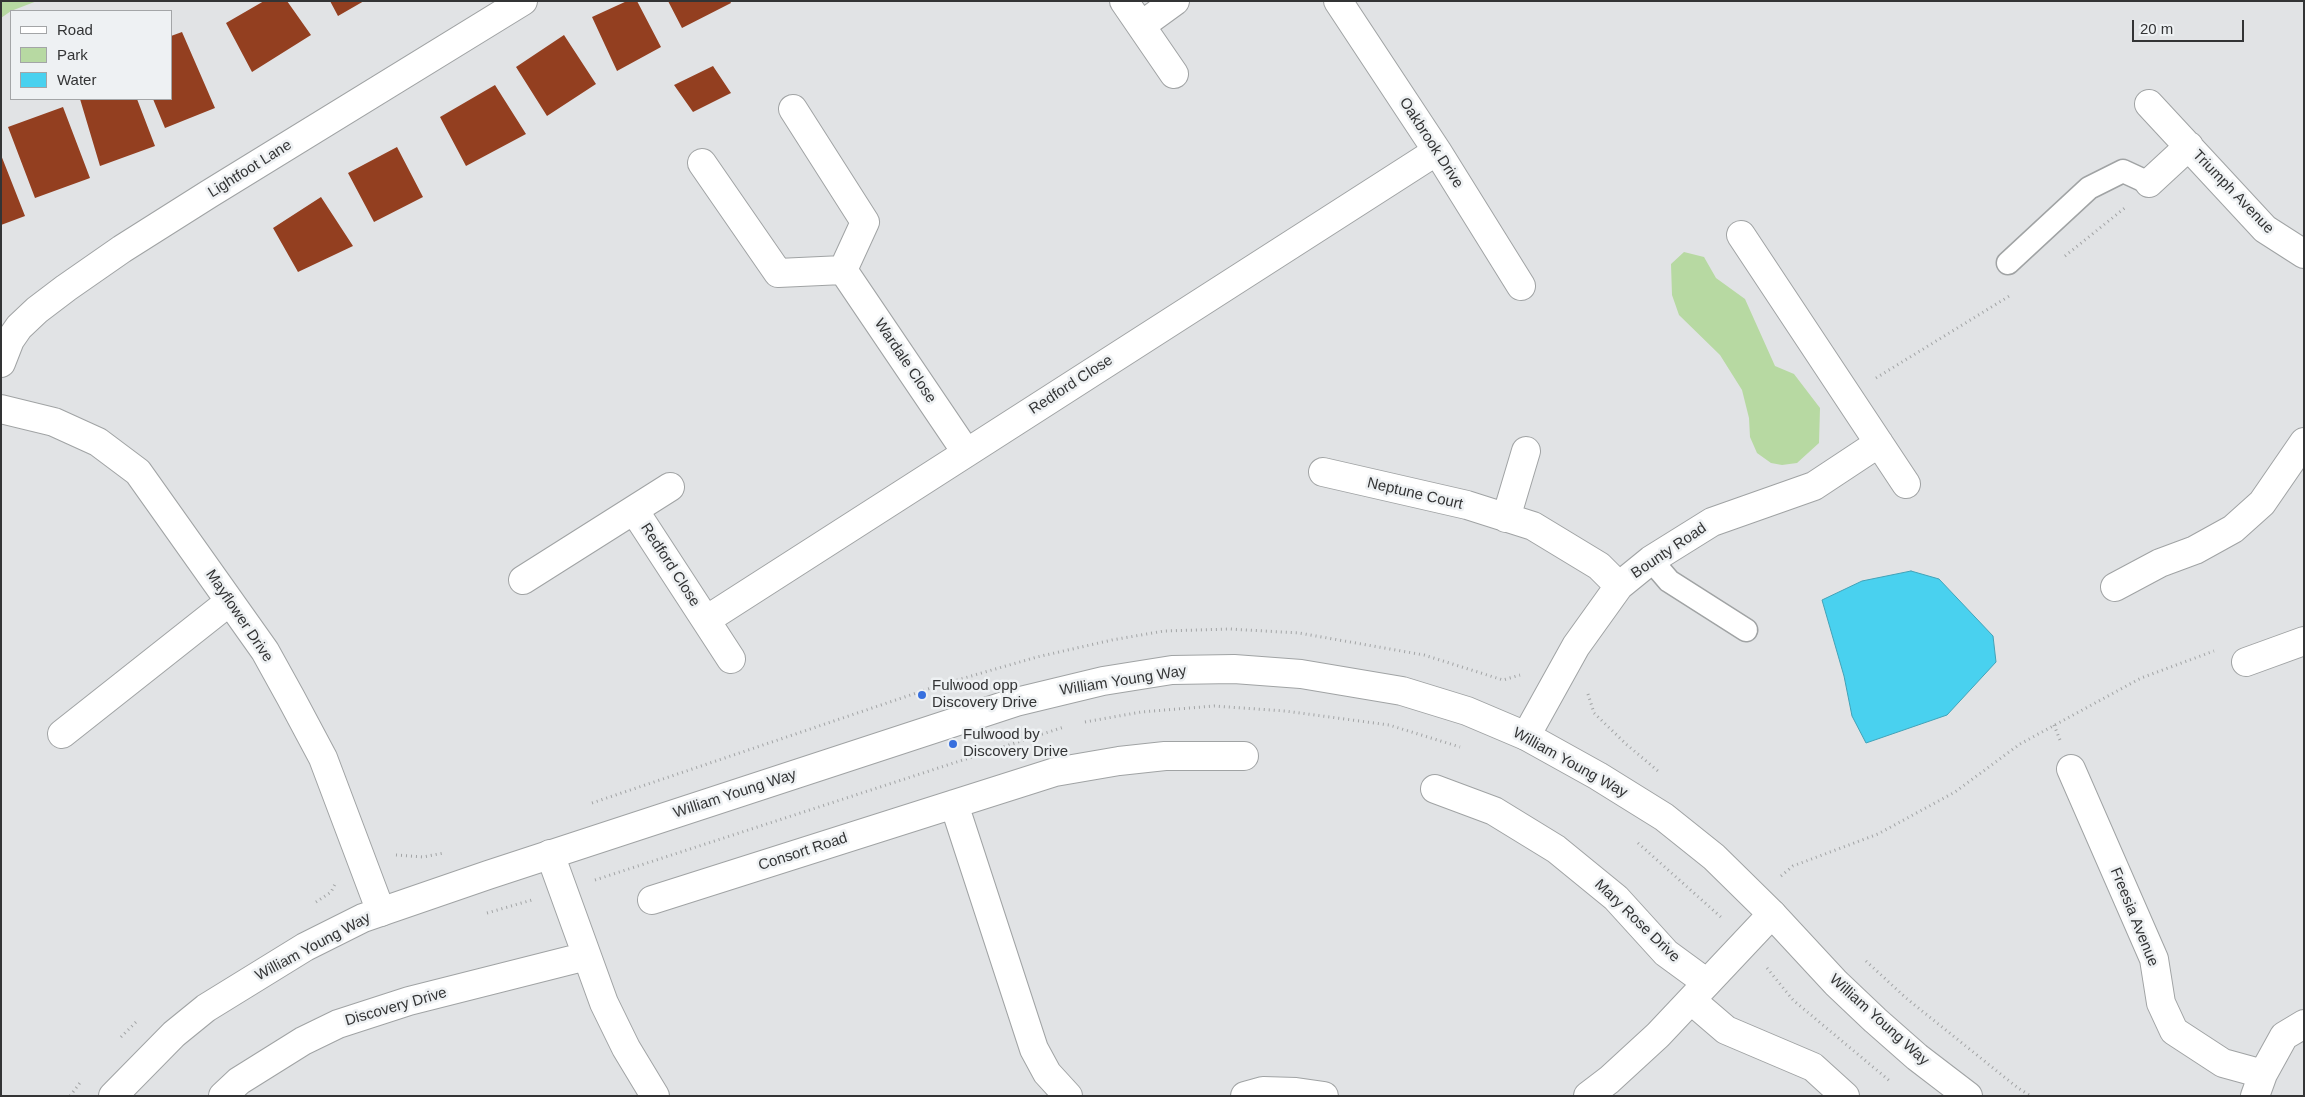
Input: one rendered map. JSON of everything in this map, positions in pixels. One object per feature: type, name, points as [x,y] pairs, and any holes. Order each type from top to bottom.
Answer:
[{"type":"street","name":"Lightfoot Lane","points":[[1,363],[10,340],[19,327],[37,310],[66,288],[194,204],[523,1]]},
{"type":"street","points":[[1124,1],[1174,74]]},
{"type":"street","points":[[1142,25],[1175,1]]},
{"type":"street","name":"Oakbrook Drive","points":[[1338,1],[1437,150],[1521,286]]},
{"type":"street","name":"Triumph Avenue","points":[[2149,104],[2266,229],[2304,254]]},
{"type":"street","points":[[702,163],[778,273],[843,270],[865,222],[793,109]]},
{"type":"street","name":"Triumph Avenue","points":[[2149,183],[2188,146]]},
{"type":"street","name":"Redford Close","points":[[706,620],[1437,150]]},
{"type":"street","points":[[1741,235],[1906,484]]},
{"type":"street","name":"Wardale Close","points":[[843,270],[966,452]]},
{"type":"street","name":"Mayflower Drive","points":[[1,409],[54,422],[98,442],[138,472],[264,651],[323,758],[381,912]]},
{"type":"street","points":[[2115,587],[2160,563],[2195,550],[2233,529],[2262,503],[2304,442]]},
{"type":"street","name":"Bounty Road","points":[[1526,736],[1576,646],[1619,586],[1651,560],[1712,522],[1814,486],[1878,443]]},
{"type":"street","points":[[1506,518],[1526,451]]},
{"type":"street","name":"Neptune Court","points":[[1323,472],[1466,505],[1533,526],[1599,566],[1619,586]]},
{"type":"street","name":"Redford Close","points":[[523,580],[670,487]]},
{"type":"street","name":"Redford Close","points":[[634,510],[731,659]]},
{"type":"street","points":[[62,734],[229,602]]},
{"type":"street","points":[[2246,662],[2304,641]]},
{"type":"street","name":"William Young Way","points":[[113,1096],[174,1034],[206,1008],[305,947],[381,912],[550,854],[1016,702],[1103,681],[1172,670],[1234,669],[1301,674],[1402,691],[1458,708],[1526,736],[1598,776],[1664,817],[1714,857],[1772,914],[1836,983],[1875,1020],[1917,1057],[1968,1096]]},
{"type":"street","name":"Consort Road","points":[[652,900],[1055,772],[1110,762],[1165,756],[1244,756]]},
{"type":"street","name":"Freesia Avenue","points":[[2071,768],[2154,959],[2161,1003],[2174,1031],[2259,1085],[2284,1036],[2304,1024]]},
{"type":"street","name":"Mary Rose Drive","points":[[1435,789],[1494,811],[1556,849],[1616,898],[1699,992],[1726,1030],[1813,1067],[1845,1096]]},
{"type":"street","points":[[954,804],[1034,1049],[1047,1073],[1068,1096]]},
{"type":"street","points":[[550,854],[604,1003],[626,1048],[655,1096]]},
{"type":"street","points":[[1588,1096],[1609,1080],[1658,1035],[1772,914]]},
{"type":"street","name":"Discovery Drive","points":[[223,1096],[239,1081],[303,1041],[338,1024],[409,1001],[587,956]]},
{"type":"street","points":[[1245,1096],[1263,1091],[1296,1092],[1324,1096]]},
{"type":"lane","points":[[2008,263],[2089,188],[2123,171],[2149,183]]},
{"type":"lane","points":[[1651,560],[1669,581],[1746,630]]},
{"type":"path","points":[[1777,880],[1792,866],[1878,834],[1955,792],[2020,744],[2141,678],[2178,664]]},
{"type":"path","points":[[1080,724],[1141,712],[1214,706],[1286,711],[1389,725],[1462,748]]},
{"type":"path","points":[[482,915],[1071,725]]},
{"type":"path","points":[[1634,839],[1747,941],[1792,1000],[1894,1085]]},
{"type":"green space","points":[[1,1],[37,1],[10,10],[1,18]]},
{"type":"green space","points":[[1684,252],[1704,257],[1716,278],[1745,299],[1775,366],[1794,374],[1820,408],[1819,443],[1797,463],[1782,465],[1771,463],[1757,453],[1750,437],[1749,418],[1742,390],[1720,355],[1679,315],[1672,295],[1671,264]]},
{"type":"water","points":[[1911,571],[1939,579],[1993,636],[1996,662],[1947,715],[1866,743],[1852,716],[1844,676],[1822,600],[1862,581]]},
{"type":"building","points":[[264,1],[287,1],[311,35],[252,72],[226,23]]},
{"type":"building","points":[[330,1],[364,1],[338,16]]},
{"type":"building","points":[[627,1],[637,1],[661,47],[617,71],[592,17]]},
{"type":"building","points":[[668,1],[730,1],[731,3],[682,28]]},
{"type":"building","points":[[182,32],[215,108],[165,128],[153,100],[172,100],[172,36]]},
{"type":"building","points":[[564,35],[596,84],[547,116],[516,67]]},
{"type":"building","points":[[713,66],[731,93],[693,112],[674,85]]},
{"type":"building","points":[[495,85],[526,134],[466,166],[440,117]]},
{"type":"building","points":[[80,100],[137,100],[155,146],[100,166]]},
{"type":"building","points":[[63,107],[90,178],[35,198],[8,127]]},
{"type":"building","points":[[397,147],[423,197],[374,222],[348,173]]},
{"type":"building","points":[[1,155],[25,216],[1,225]]},
{"type":"building","points":[[321,197],[353,246],[298,272],[273,228]]},
{"type":"place","name":"Fulwood opp Discovery Drive","points":[[922,695]]},
{"type":"place","name":"Fulwood by Discovery Drive","points":[[953,744]]}]
